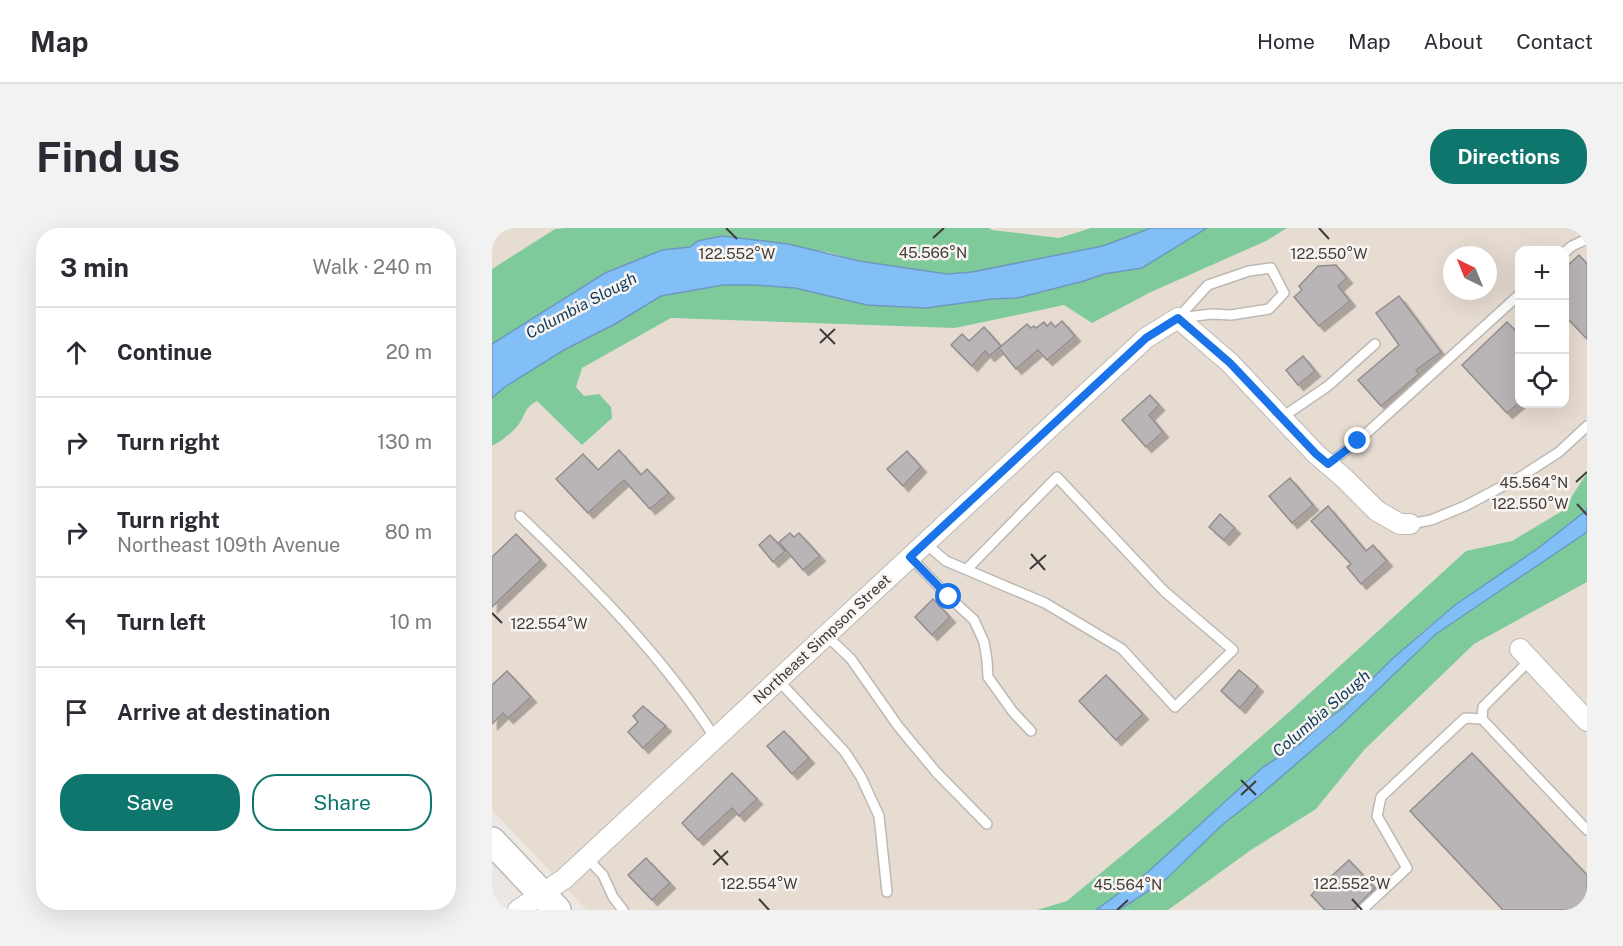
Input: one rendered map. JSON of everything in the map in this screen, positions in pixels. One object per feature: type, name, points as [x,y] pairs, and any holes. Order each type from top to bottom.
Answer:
[{"type":"street","points":[[1178,318],[1230,363],[1316,454],[1377,512],[1400,524],[1410,524]]},
{"type":"street","name":"Northeast Simpson Street","points":[[518,910],[550,902],[564,879],[715,738],[1146,338],[1178,318]]},
{"type":"street","points":[[1525,655],[1587,720]]},
{"type":"street","points":[[492,841],[550,902]]},
{"type":"lane","points":[[1569,249],[1587,239]]},
{"type":"lane","points":[[1271,268],[1284,294],[1269,309],[1231,315],[1212,314],[1178,318],[1208,285],[1249,271],[1271,268]]},
{"type":"lane","points":[[1328,464],[1358,441],[1515,299]]},
{"type":"lane","points":[[1281,418],[1328,386],[1376,344]]},
{"type":"lane","points":[[1410,524],[1431,520],[1465,506],[1522,476],[1559,452],[1587,426]]},
{"type":"lane","points":[[925,543],[946,561],[1045,603],[1122,649],[1175,707],[1233,650],[1164,591],[1057,477],[967,569]]},
{"type":"lane","points":[[520,516],[620,616],[693,703],[715,738]]},
{"type":"lane","points":[[910,557],[974,620],[984,642],[988,677],[1013,712],[1031,731]]},
{"type":"lane","points":[[826,635],[851,659],[898,726],[936,772],[987,824]]},
{"type":"lane","points":[[1482,719],[1483,707],[1525,655]]},
{"type":"lane","points":[[778,680],[845,752],[861,777],[879,816],[886,892]]},
{"type":"lane","points":[[1362,910],[1407,868],[1377,816],[1381,796],[1465,718],[1482,719],[1587,830]]},
{"type":"lane","points":[[587,858],[603,875],[613,897],[623,910]]},
{"type":"shaded area","points":[[492,228],[565,228],[555,229],[492,269]]},
{"type":"shaded area","points":[[989,228],[1091,228],[1059,238]]},
{"type":"shaded area","points":[[1287,228],[1587,228],[1587,473],[1562,511],[1512,541],[1466,551],[1288,713],[1067,902],[1037,910],[587,910],[492,810],[492,426],[553,381],[671,318],[955,328],[1064,305],[1092,323],[1151,292],[1266,241]]},
{"type":"shaded area","points":[[1587,582],[1587,910],[1168,910],[1251,850],[1316,809],[1364,750],[1474,644]]},
{"type":"green space","points":[[989,228],[1059,238],[1091,228],[1151,228],[1103,246],[972,272],[947,274],[859,261],[827,252],[698,241],[690,247],[662,250],[605,273],[492,344],[492,269],[555,229]]},
{"type":"green space","points":[[1207,228],[1287,228],[1266,241],[1151,292],[1092,323],[1064,305],[955,328],[671,318],[582,368],[576,387],[584,396],[599,394],[611,407],[612,418],[582,445],[537,401],[527,409],[513,431],[492,446],[492,398],[506,386],[564,350],[615,324],[661,296],[723,285],[755,285],[795,288],[867,305],[926,308],[1017,298],[1104,274],[1142,268]]},
{"type":"green space","points":[[1587,473],[1587,510],[1584,513],[1537,549],[1455,605],[1421,633],[1343,708],[1322,723],[1300,744],[1263,767],[1148,872],[1096,910],[1037,910],[1067,901],[1177,810],[1288,713],[1466,551],[1512,541],[1562,511]]},
{"type":"green space","points":[[1587,532],[1587,582],[1474,644],[1364,750],[1316,809],[1251,850],[1168,910],[1119,910],[1164,880],[1222,825],[1340,726],[1436,634]]},
{"type":"water","name":"Columbia Slough","points":[[1151,228],[1207,228],[1142,268],[1104,274],[1017,298],[926,308],[867,305],[795,288],[755,285],[723,285],[661,296],[615,324],[564,350],[506,386],[492,398],[492,344],[605,273],[662,250],[690,247],[698,241],[722,236],[788,244],[859,261],[947,274],[972,272],[1103,246]]},
{"type":"water","points":[[1587,510],[1587,532],[1436,634],[1340,726],[1222,825],[1164,881],[1119,910],[1096,910],[1148,872],[1263,767],[1300,744],[1322,723],[1343,708],[1392,659],[1455,605],[1537,549]]},
{"type":"building","points":[[1579,255],[1587,264],[1587,339],[1569,320],[1569,264]]},
{"type":"building","points":[[1336,265],[1347,278],[1338,286],[1350,301],[1319,326],[1294,297],[1302,290],[1299,286],[1318,266]]},
{"type":"building","points":[[1399,296],[1441,352],[1416,370],[1419,374],[1381,406],[1358,380],[1399,345],[1376,313]]},
{"type":"building","points":[[1062,321],[1075,336],[1047,360],[1038,350],[1016,369],[999,348],[1027,324],[1031,328],[1034,326],[1036,328],[1044,322],[1047,326],[1051,322],[1055,327]]},
{"type":"building","points":[[1507,322],[1515,330],[1515,406],[1507,413],[1462,365]]},
{"type":"building","points":[[984,327],[1001,346],[989,356],[985,351],[972,366],[951,345],[962,334],[969,341]]},
{"type":"building","points":[[1303,356],[1315,371],[1298,385],[1286,370]]},
{"type":"building","points":[[1150,395],[1159,405],[1149,415],[1163,432],[1146,447],[1122,420]]},
{"type":"building","points":[[619,450],[641,475],[647,469],[669,493],[650,509],[624,480],[588,513],[556,479],[583,454],[598,470]]},
{"type":"building","points":[[907,451],[921,467],[903,486],[887,469]]},
{"type":"building","points":[[1290,478],[1313,505],[1292,523],[1269,496]]},
{"type":"building","points":[[1328,506],[1366,551],[1373,545],[1387,561],[1361,584],[1347,567],[1351,564],[1311,521]]},
{"type":"building","points":[[1220,514],[1235,528],[1224,540],[1209,527]]},
{"type":"building","points":[[790,533],[794,537],[799,533],[820,556],[803,570],[779,542]]},
{"type":"building","points":[[516,534],[541,560],[492,607],[492,557]]},
{"type":"building","points":[[770,535],[785,551],[773,562],[759,545]]},
{"type":"building","points":[[933,599],[950,617],[932,635],[915,617]]},
{"type":"building","points":[[1239,670],[1258,686],[1240,708],[1221,691]]},
{"type":"building","points":[[507,671],[531,697],[508,718],[503,713],[492,724],[492,685]]},
{"type":"building","points":[[1106,675],[1143,714],[1116,740],[1079,701]]},
{"type":"building","points":[[643,706],[666,726],[643,748],[628,732],[638,722],[633,716]]},
{"type":"building","points":[[784,731],[809,758],[792,774],[767,746]]},
{"type":"building","points":[[1472,753],[1587,875],[1587,910],[1503,910],[1410,811]]},
{"type":"building","points":[[732,773],[757,799],[739,816],[732,808],[698,840],[682,823]]},
{"type":"building","points":[[646,858],[670,883],[652,900],[628,875]]},
{"type":"building","points":[[1349,860],[1375,888],[1353,910],[1325,910],[1311,895]]},
{"type":"route","points":[[949,597],[910,557],[1146,338],[1178,318],[1230,363],[1328,464],[1358,441]]}]
